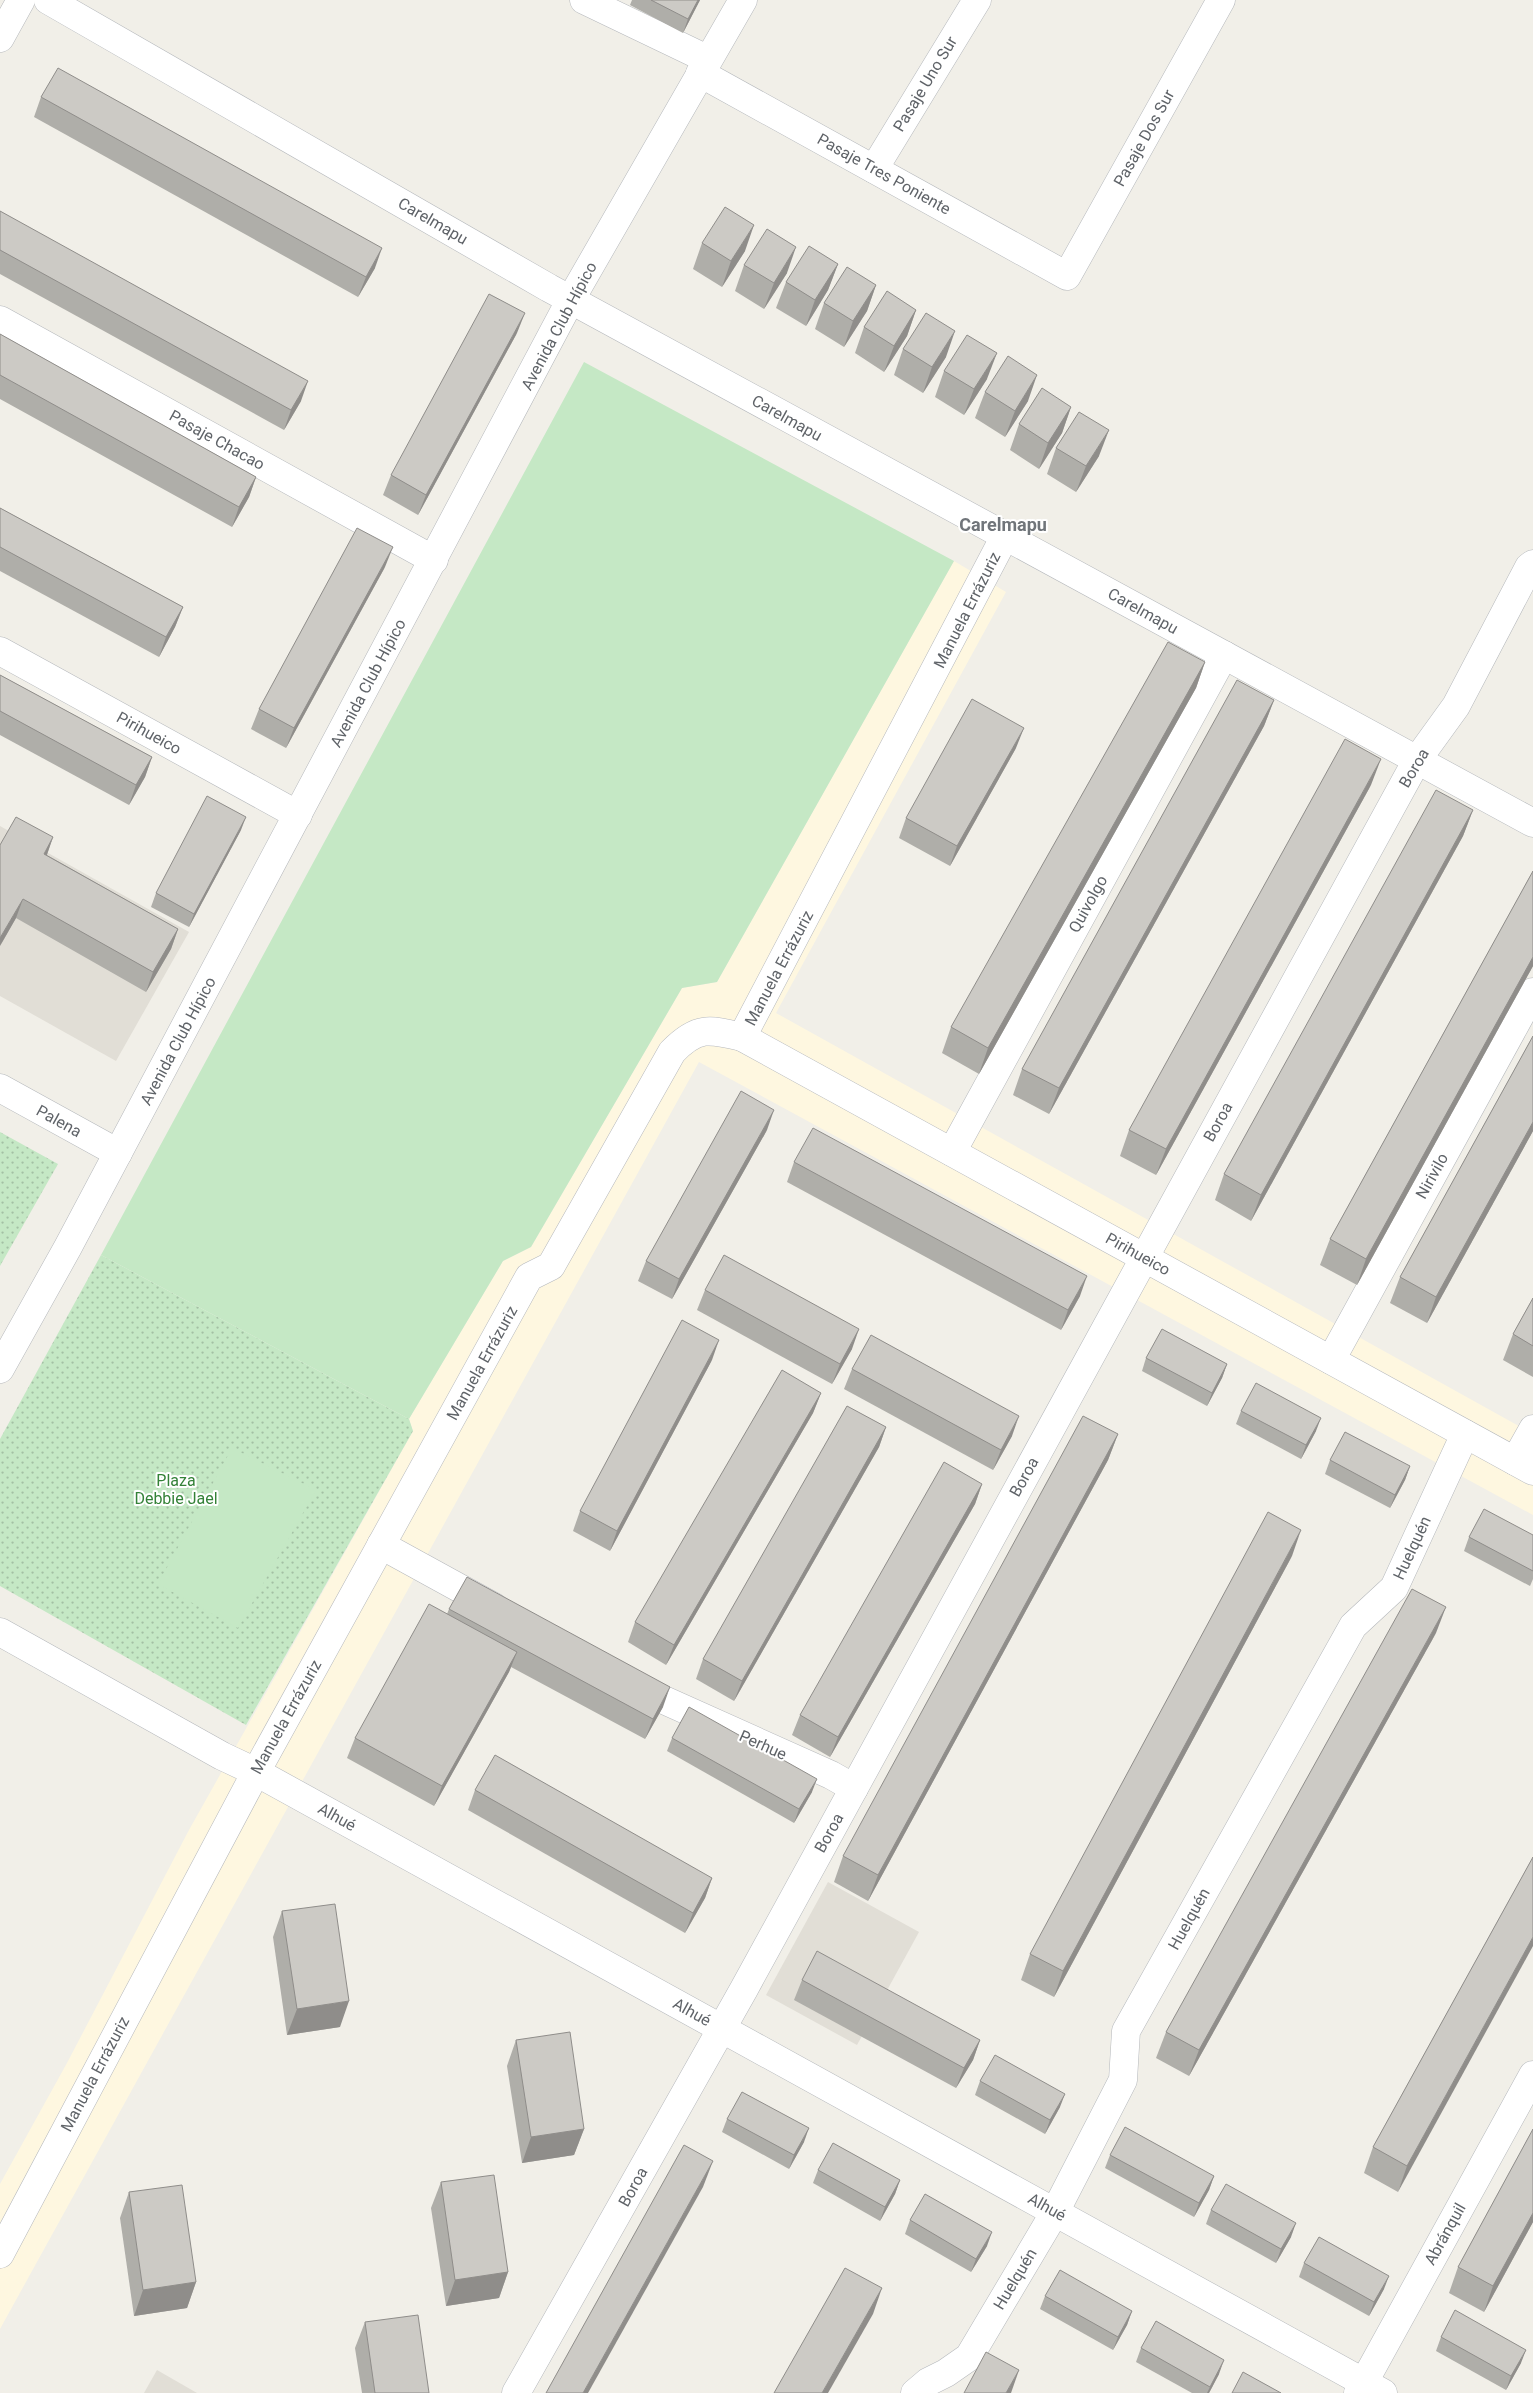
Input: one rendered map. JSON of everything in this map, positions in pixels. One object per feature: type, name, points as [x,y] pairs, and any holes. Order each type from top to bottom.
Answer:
[{"type":"street","points":[[0,38],[21,0]]},
{"type":"street","name":"Carelmapu","points":[[48,0],[571,300],[1533,822]]},
{"type":"street","name":"Pasaje Tres Poniente","points":[[584,0],[704,66],[874,169],[1068,276]]},
{"type":"street","name":"Avenida Club Hípico","points":[[0,1370],[118,1153],[571,300],[743,0]]},
{"type":"street","name":"Pasaje Uno Sur","points":[[874,169],[977,0]]},
{"type":"street","name":"Pasaje Dos Sur","points":[[1068,276],[1221,0]]},
{"type":"street","name":"Pasaje Chacao","points":[[0,320],[434,560]]},
{"type":"street","name":"Manuela Errázuriz","points":[[0,2254],[256,1772],[529,1276],[551,1266],[672,1052],[685,1038],[705,1030],[742,1037],[1005,536]]},
{"type":"street","name":"Boroa","points":[[516,2393],[722,2028],[1417,760],[1456,706],[1529,567],[1533,564]]},
{"type":"street","name":"Pirihueico","points":[[0,651],[298,815]]},
{"type":"street","name":"Quivolgo","points":[[952,1152],[1224,655]]},
{"type":"street","name":"Nirivilo","points":[[1331,1360],[1533,992]]},
{"type":"street","name":"Pirihueico","points":[[742,1037],[1524,1466]]},
{"type":"street","name":"Palena","points":[[0,1088],[118,1153]]},
{"type":"street","points":[[1524,1466],[1533,1429]]},
{"type":"street","name":"Huelquén","points":[[915,2393],[928,2382],[946,2373],[969,2356],[1055,2212],[1124,2080],[1126,2031],[1353,1626],[1394,1588],[1465,1434]]},
{"type":"street","points":[[381,1544],[518,1620]]},
{"type":"street","name":"Alhué","points":[[0,1632],[222,1756],[256,1772],[1055,2212],[1368,2389]]},
{"type":"street","name":"Perhue","points":[[612,1672],[654,1696],[831,1775],[854,1788]]},
{"type":"street","name":"Abránquil","points":[[1368,2389],[1533,2074]]},
{"type":"shaded area","points":[[954,561],[1006,592],[776,1013],[1533,1434],[1533,1515],[699,1062],[0,2329],[0,2184],[67,2063],[189,1830],[413,1431],[409,1419],[503,1261],[531,1247],[682,988],[717,982]]},
{"type":"shaded area","points":[[0,826],[189,932],[116,1061],[0,996]]},
{"type":"shaded area","points":[[828,1882],[919,1932],[857,2045],[766,1995]]},
{"type":"shaded area","points":[[157,2370],[197,2393],[144,2393]]},
{"type":"green space","points":[[584,362],[954,561],[717,982],[682,988],[531,1247],[503,1261],[409,1419],[101,1255]]},
{"type":"green space","points":[[0,1132],[58,1164],[0,1266]]},
{"type":"green space","name":"Plaza Debbie Jael","points":[[101,1255],[409,1419],[413,1431],[246,1725],[0,1586],[0,1439]]},
{"type":"green space","points":[[232,1448],[316,1490],[238,1628],[158,1584]]},
{"type":"building","points":[[651,0],[698,0],[688,19]]},
{"type":"building","points":[[58,68],[382,248],[366,277],[41,97]]},
{"type":"building","points":[[725,207],[754,225],[731,261],[702,243]]},
{"type":"building","points":[[0,211],[308,381],[291,410],[0,250]]},
{"type":"building","points":[[767,229],[796,247],[774,283],[744,265]]},
{"type":"building","points":[[809,246],[838,264],[815,300],[786,282]]},
{"type":"building","points":[[847,267],[876,285],[853,321],[824,303]]},
{"type":"building","points":[[887,291],[916,310],[894,346],[864,327]]},
{"type":"building","points":[[489,294],[525,313],[426,495],[391,475]]},
{"type":"building","points":[[926,313],[955,331],[932,367],[903,349]]},
{"type":"building","points":[[0,334],[256,477],[239,507],[0,375]]},
{"type":"building","points":[[967,335],[997,353],[974,389],[944,371]]},
{"type":"building","points":[[1008,356],[1037,375],[1015,411],[985,392]]},
{"type":"building","points":[[1042,388],[1071,407],[1048,443],[1019,424]]},
{"type":"building","points":[[1079,412],[1109,430],[1086,466],[1056,448]]},
{"type":"building","points":[[0,508],[183,607],[166,637],[0,547]]},
{"type":"building","points":[[357,528],[393,547],[294,728],[259,709]]},
{"type":"building","points":[[1168,642],[1205,662],[988,1048],[951,1027]]},
{"type":"building","points":[[0,675],[152,757],[136,785],[0,711]]},
{"type":"building","points":[[1237,680],[1274,700],[1059,1088],[1022,1069]]},
{"type":"building","points":[[972,699],[1024,728],[957,846],[906,818]]},
{"type":"building","points":[[1345,739],[1381,759],[1166,1149],[1129,1130]]},
{"type":"building","points":[[1436,790],[1473,810],[1261,1195],[1224,1174]]},
{"type":"building","points":[[207,796],[246,817],[194,914],[156,893]]},
{"type":"building","points":[[16,817],[53,837],[44,854],[178,929],[153,972],[23,899],[0,938],[0,845]]},
{"type":"building","points":[[1533,871],[1533,957],[1366,1259],[1330,1239]]},
{"type":"building","points":[[1533,1036],[1533,1122],[1436,1297],[1400,1277]]},
{"type":"building","points":[[741,1091],[774,1110],[679,1279],[646,1261]]},
{"type":"building","points":[[813,1128],[1087,1276],[1068,1310],[794,1162]]},
{"type":"building","points":[[724,1255],[859,1329],[840,1364],[705,1290]]},
{"type":"building","points":[[1533,1298],[1533,1346],[1513,1334]]},
{"type":"building","points":[[682,1320],[719,1340],[617,1531],[580,1511]]},
{"type":"building","points":[[1162,1329],[1227,1364],[1212,1393],[1146,1358]]},
{"type":"building","points":[[871,1335],[1019,1416],[1001,1450],[852,1369]]},
{"type":"building","points":[[782,1370],[821,1393],[674,1645],[635,1622]]},
{"type":"building","points":[[1256,1383],[1321,1418],[1306,1445],[1241,1411]]},
{"type":"building","points":[[847,1406],[886,1427],[742,1681],[703,1659]]},
{"type":"building","points":[[1083,1416],[1118,1434],[878,1875],[843,1856]]},
{"type":"building","points":[[1345,1432],[1410,1466],[1395,1495],[1330,1460]]},
{"type":"building","points":[[944,1462],[982,1484],[838,1737],[800,1715]]},
{"type":"building","points":[[1484,1509],[1533,1535],[1533,1571],[1469,1537]]},
{"type":"building","points":[[1268,1512],[1301,1530],[1063,1971],[1030,1954]]},
{"type":"building","points":[[467,1577],[670,1687],[653,1719],[449,1609]]},
{"type":"building","points":[[1412,1589],[1446,1607],[1199,2050],[1166,2032]]},
{"type":"building","points":[[429,1604],[517,1652],[442,1786],[355,1738]]},
{"type":"building","points":[[689,1707],[817,1779],[799,1809],[672,1738]]},
{"type":"building","points":[[495,1755],[712,1878],[693,1913],[475,1790]]},
{"type":"building","points":[[1533,1857],[1533,1937],[1407,2166],[1373,2147]]},
{"type":"building","points":[[335,1904],[349,2001],[297,2009],[282,1911]]},
{"type":"building","points":[[817,1951],[980,2040],[964,2068],[802,1980]]},
{"type":"building","points":[[570,2032],[584,2129],[531,2137],[516,2040]]},
{"type":"building","points":[[995,2055],[1065,2094],[1050,2120],[980,2081]]},
{"type":"building","points":[[742,2092],[809,2128],[794,2155],[727,2119]]},
{"type":"building","points":[[1125,2127],[1214,2176],[1199,2203],[1110,2155]]},
{"type":"building","points":[[1533,2129],[1533,2213],[1493,2286],[1458,2267]]},
{"type":"building","points":[[833,2143],[900,2180],[885,2207],[818,2170]]},
{"type":"building","points":[[684,2145],[713,2161],[583,2393],[546,2393]]},
{"type":"building","points":[[494,2175],[508,2272],[455,2280],[441,2182]]},
{"type":"building","points":[[1226,2184],[1296,2223],[1281,2249],[1211,2210]]},
{"type":"building","points":[[182,2185],[196,2282],[143,2290],[129,2192]]},
{"type":"building","points":[[925,2194],[992,2232],[976,2259],[910,2220]]},
{"type":"building","points":[[1319,2237],[1389,2276],[1374,2302],[1304,2263]]},
{"type":"building","points":[[845,2268],[882,2288],[822,2393],[774,2393]]},
{"type":"building","points":[[1060,2270],[1132,2311],[1118,2337],[1045,2296]]},
{"type":"building","points":[[1455,2310],[1526,2350],[1511,2376],[1441,2337]]},
{"type":"building","points":[[418,2315],[429,2393],[375,2393],[365,2322]]},
{"type":"building","points":[[1156,2321],[1224,2360],[1210,2387],[1141,2348]]},
{"type":"building","points":[[986,2352],[1019,2370],[1006,2393],[964,2393]]},
{"type":"building","points":[[1243,2372],[1281,2393],[1232,2393]]},
{"type":"district","name":"Carelmapu","points":[[1003,524]]}]
